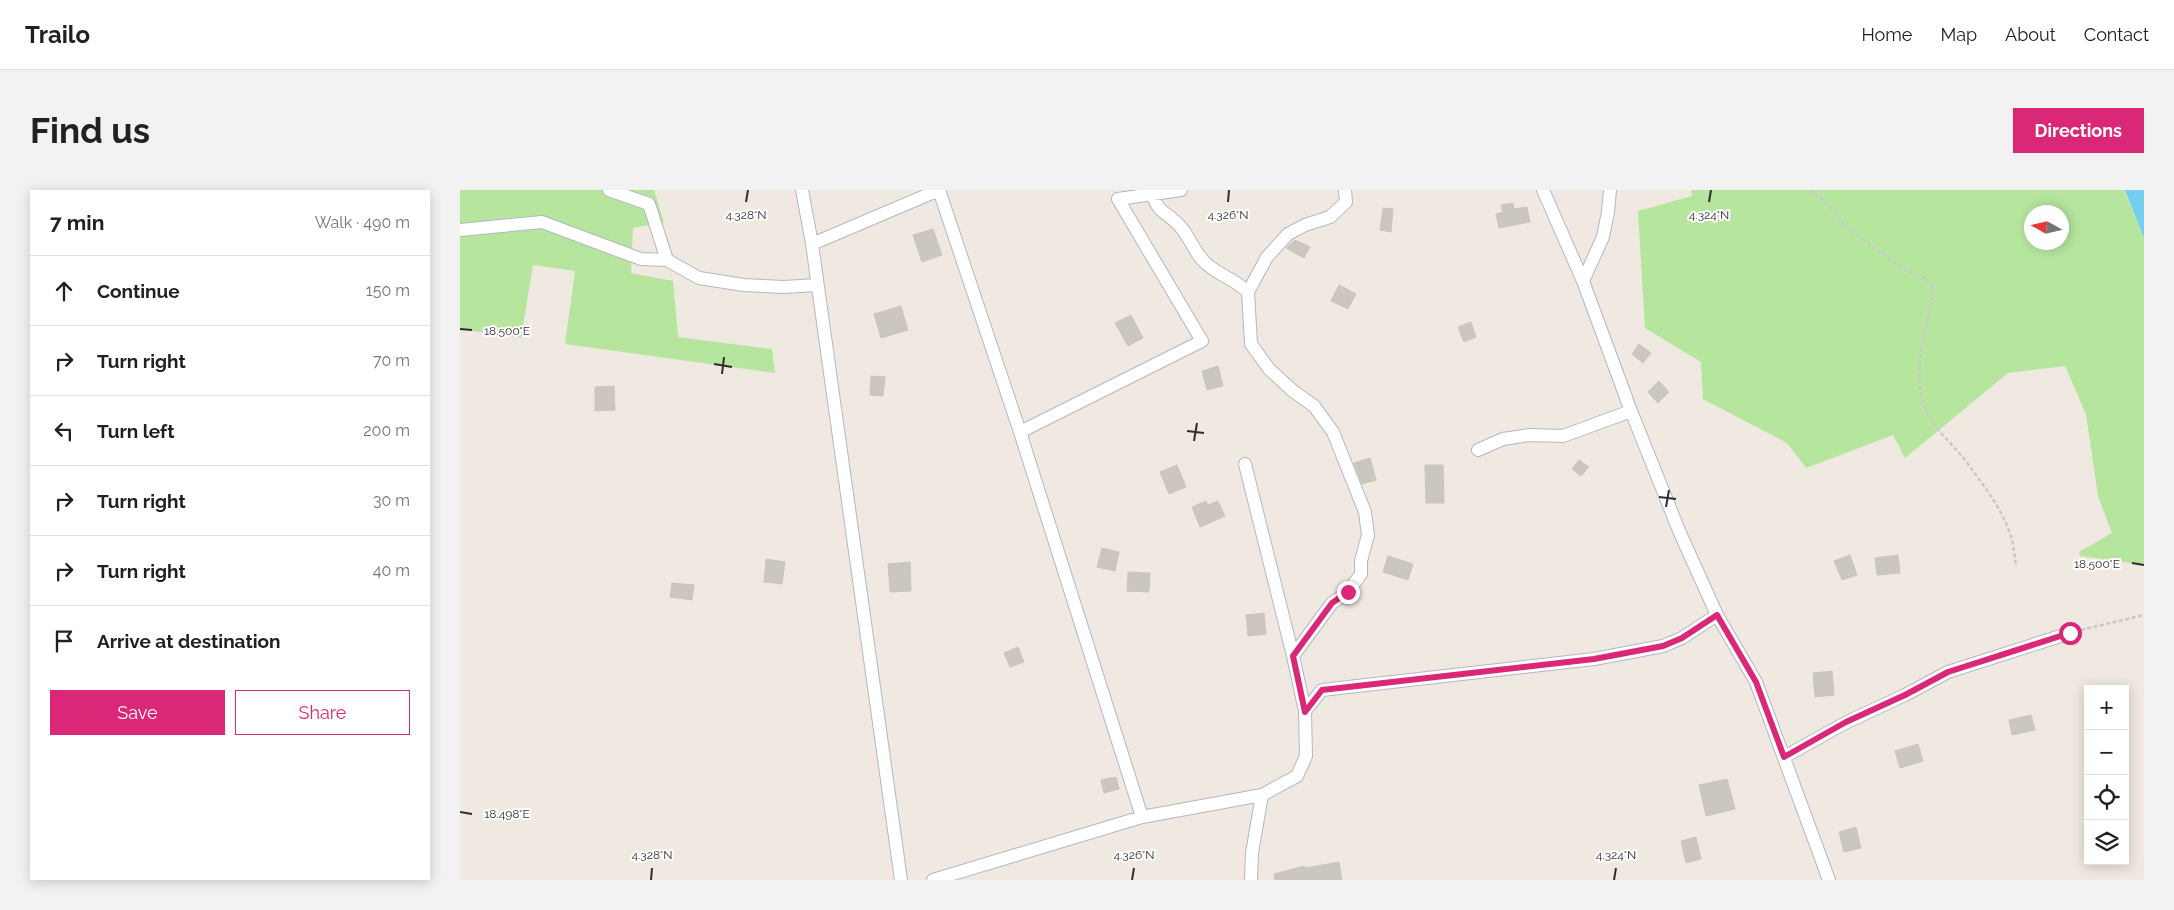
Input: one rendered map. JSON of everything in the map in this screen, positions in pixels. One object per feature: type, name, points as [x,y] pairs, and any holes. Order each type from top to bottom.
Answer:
[{"type":"street","points":[[609,190],[649,204],[667,260]]},
{"type":"street","points":[[802,190],[812,244],[901,880]]},
{"type":"street","points":[[812,244],[939,190],[1020,432],[1142,817]]},
{"type":"street","points":[[1020,432],[1202,341],[1118,199],[1181,190]]},
{"type":"street","points":[[1293,656],[1332,603],[1348,592],[1361,574],[1361,561],[1368,535],[1365,512],[1333,432],[1314,406],[1293,391],[1269,369],[1251,344],[1248,292],[1267,257],[1288,234],[1305,225],[1330,217],[1346,202],[1345,190]]},
{"type":"street","points":[[1543,190],[1583,281],[1631,411],[1680,533],[1717,615],[1756,682],[1829,880]]},
{"type":"street","points":[[1583,281],[1603,237],[1610,190]]},
{"type":"street","points":[[1152,194],[1157,208],[1178,223],[1192,246],[1209,266],[1236,281],[1248,292]]},
{"type":"street","points":[[460,230],[542,222],[641,259],[667,260],[699,278],[744,285],[784,287],[817,285]]},
{"type":"street","points":[[1478,450],[1503,439],[1529,435],[1563,436],[1631,411]]},
{"type":"street","points":[[933,880],[1142,817],[1262,796],[1297,776],[1306,756],[1305,712],[1293,656],[1244,464]]},
{"type":"street","points":[[1305,712],[1322,690],[1594,659],[1663,646],[1682,638],[1717,615]]},
{"type":"street","points":[[1784,757],[1846,722],[1905,695],[1948,672],[2070,633]]},
{"type":"street","points":[[1251,880],[1252,853],[1262,796]]},
{"type":"path","points":[[1810,190],[1830,206],[1847,228],[1905,270],[1926,278],[1934,289],[1921,354],[1919,376],[1922,399],[1930,420],[1970,466],[2000,512],[2011,539],[2016,567]]},
{"type":"path","points":[[2070,633],[2144,615]]},
{"type":"green space","points":[[460,190],[654,190],[664,222],[633,228],[631,273],[673,281],[678,337],[772,349],[775,373],[565,344],[575,271],[533,265],[521,338],[460,329]]},
{"type":"green space","points":[[1691,190],[2124,190],[2144,238],[2144,565],[2080,556],[2079,552],[2112,533],[2098,496],[2086,414],[2065,366],[2008,373],[1905,458],[1893,435],[1806,468],[1787,443],[1703,399],[1701,362],[1645,328],[1638,211],[1692,196]]},
{"type":"water","points":[[2144,190],[2144,238],[2125,191]]},
{"type":"building","points":[[1513,203],[1514,209],[1527,207],[1530,222],[1499,228],[1496,214],[1503,212],[1501,205]]},
{"type":"building","points":[[1383,208],[1393,209],[1391,232],[1380,230]]},
{"type":"building","points":[[933,229],[942,255],[922,262],[913,235]]},
{"type":"building","points":[[1295,240],[1310,247],[1304,258],[1286,248]]},
{"type":"building","points":[[1339,285],[1356,294],[1348,309],[1331,301]]},
{"type":"building","points":[[901,306],[908,330],[881,338],[874,314]]},
{"type":"building","points":[[1131,315],[1143,338],[1128,346],[1115,323]]},
{"type":"building","points":[[1471,322],[1476,337],[1464,342],[1458,327]]},
{"type":"building","points":[[1639,344],[1651,353],[1643,363],[1632,354]]},
{"type":"building","points":[[1218,366],[1223,386],[1207,390],[1202,371]]},
{"type":"building","points":[[871,376],[885,377],[883,396],[870,395]]},
{"type":"building","points":[[1659,381],[1669,392],[1658,403],[1648,392]]},
{"type":"building","points":[[614,386],[615,410],[595,411],[595,387]]},
{"type":"building","points":[[1370,458],[1376,480],[1362,484],[1354,463]]},
{"type":"building","points":[[1579,460],[1589,467],[1581,476],[1572,469]]},
{"type":"building","points":[[1177,465],[1186,487],[1169,494],[1160,472]]},
{"type":"building","points":[[1425,465],[1443,465],[1444,503],[1426,503]]},
{"type":"building","points":[[1206,501],[1208,505],[1218,501],[1225,516],[1200,527],[1192,507]]},
{"type":"building","points":[[1102,548],[1119,552],[1115,571],[1097,567]]},
{"type":"building","points":[[1850,555],[1857,575],[1842,580],[1834,561]]},
{"type":"building","points":[[1898,555],[1900,573],[1877,575],[1875,558]]},
{"type":"building","points":[[1388,556],[1413,564],[1408,580],[1383,572]]},
{"type":"building","points":[[766,559],[785,562],[782,584],[764,582]]},
{"type":"building","points":[[910,562],[911,591],[890,592],[888,564]]},
{"type":"building","points":[[1128,572],[1150,573],[1149,592],[1127,591]]},
{"type":"building","points":[[672,583],[694,585],[692,600],[670,597]]},
{"type":"building","points":[[1264,613],[1266,634],[1248,636],[1246,615]]},
{"type":"building","points":[[1018,647],[1024,662],[1010,667],[1004,653]]},
{"type":"building","points":[[1832,671],[1834,695],[1815,697],[1813,673]]},
{"type":"building","points":[[2031,715],[2035,730],[2012,735],[2009,720]]},
{"type":"building","points":[[1918,744],[1923,761],[1900,768],[1895,751]]},
{"type":"building","points":[[1116,777],[1119,789],[1104,793],[1101,780]]},
{"type":"building","points":[[1727,779],[1735,809],[1706,816],[1699,785]]},
{"type":"building","points":[[1856,827],[1861,848],[1844,852],[1839,832]]},
{"type":"building","points":[[1696,837],[1701,859],[1686,863],[1681,841]]},
{"type":"building","points":[[1339,862],[1342,880],[1275,880],[1274,874],[1304,866],[1305,868]]},
{"type":"route","points":[[1348,592],[1332,603],[1293,656],[1305,712],[1322,690],[1594,659],[1663,646],[1682,638],[1717,615],[1756,682],[1784,757],[1846,722],[1905,695],[1948,672],[2070,633]]}]
